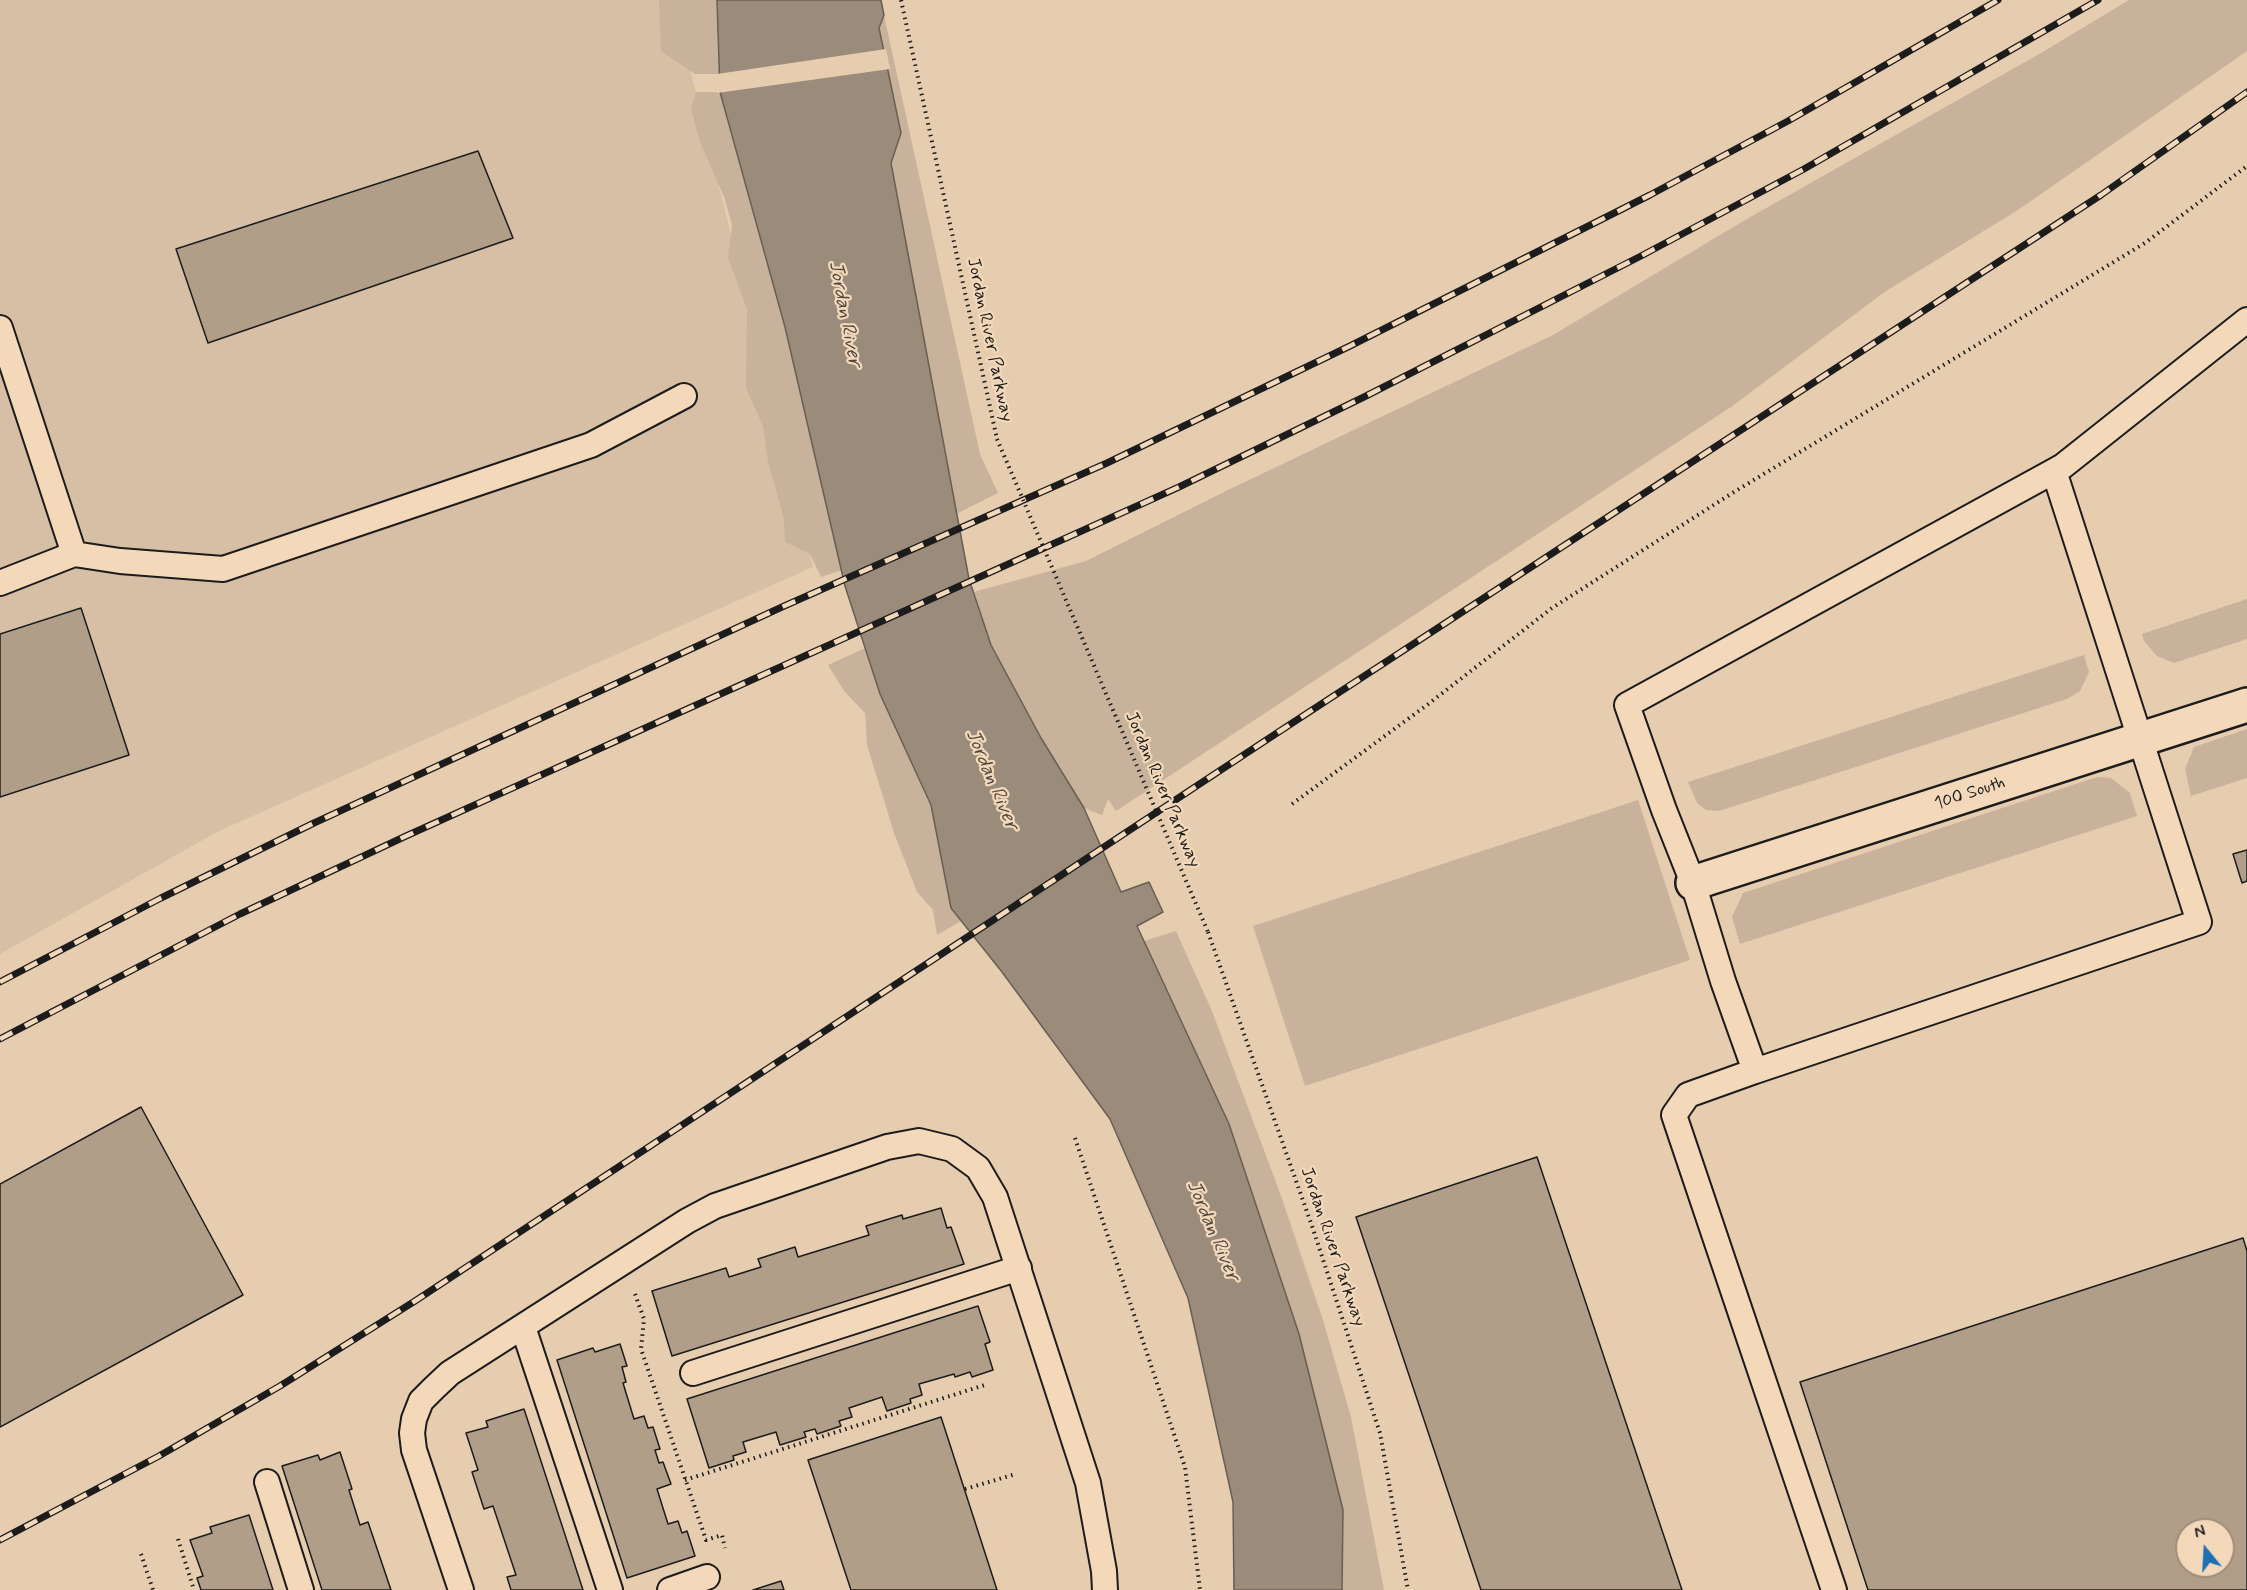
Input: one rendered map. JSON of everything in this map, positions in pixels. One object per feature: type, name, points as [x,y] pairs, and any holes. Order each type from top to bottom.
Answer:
[{"type":"street","name":"100 South","points":[[1694,883],[2247,705]]},
{"type":"lane","points":[[1755,1071],[1723,981],[1694,883],[1664,810],[1627,705],[2063,466],[2247,320]]},
{"type":"lane","points":[[0,328],[74,554]]},
{"type":"lane","points":[[0,583],[74,554],[120,561],[223,569],[591,445],[684,396]]},
{"type":"lane","points":[[1834,1590],[1674,1115],[1688,1095],[2199,922],[2054,471]]},
{"type":"lane","points":[[461,1590],[414,1450],[412,1433],[414,1419],[421,1401],[450,1373],[687,1221],[715,1206],[887,1146],[919,1141],[952,1149],[978,1168],[995,1197],[1088,1483],[1104,1571],[1105,1590]]},
{"type":"lane","points":[[693,1373],[1019,1268]]},
{"type":"lane","points":[[523,1327],[610,1590]]},
{"type":"lane","points":[[267,1482],[301,1590]]},
{"type":"lane","points":[[670,1590],[706,1577]]},
{"type":"path","name":"Jordan River Parkway","points":[[901,0],[997,439],[1208,932],[1312,1226],[1380,1433],[1408,1590]]},
{"type":"path","points":[[1292,804],[1428,705],[1552,608],[1734,492],[2145,243],[2247,166]]},
{"type":"path","points":[[1075,1138],[1185,1467],[1200,1590]]},
{"type":"path","points":[[633,1290],[644,1319],[641,1349],[706,1540],[722,1535],[729,1557]]},
{"type":"path","points":[[685,1480],[988,1384]]},
{"type":"path","points":[[965,1489],[1016,1474]]},
{"type":"path","points":[[178,1539],[194,1590]]},
{"type":"path","points":[[141,1554],[153,1590]]},
{"type":"shaded area","points":[[0,0],[673,0],[813,567],[219,831],[0,954]]},
{"type":"shaded area","points":[[659,0],[717,0],[720,74],[695,74],[661,51]]},
{"type":"shaded area","points":[[2129,0],[2247,0],[2247,51],[2018,210],[1886,291],[1731,407],[1116,811],[1108,799],[1102,815],[1084,808],[1041,738],[991,645],[974,592],[1086,561],[1230,489],[1553,335],[1745,220],[2041,53]]},
{"type":"shaded area","points":[[884,15],[980,454],[998,493],[956,514],[891,163],[901,133],[879,28]]},
{"type":"shaded area","points":[[696,92],[720,92],[785,327],[842,570],[821,577],[810,554],[785,542],[784,519],[768,461],[763,426],[746,388],[747,309],[728,258],[732,225],[724,197],[700,142],[691,109]]},
{"type":"shaded area","points":[[2247,599],[2247,639],[2174,663],[2157,656],[2144,641],[2142,634]]},
{"type":"shaded area","points":[[865,648],[880,694],[931,805],[951,908],[961,921],[937,935],[933,910],[917,892],[894,833],[867,745],[865,713],[844,691],[828,665]]},
{"type":"shaded area","points":[[2084,655],[2089,672],[2080,691],[2067,699],[1719,811],[1706,810],[1697,803],[1688,782]]},
{"type":"shaded area","points":[[2247,729],[2247,778],[2191,796],[2185,769],[2194,747]]},
{"type":"shaded area","points":[[2097,777],[2111,778],[2130,793],[2137,816],[1740,944],[1732,917],[1743,893]]},
{"type":"shaded area","points":[[1638,800],[1690,960],[1305,1086],[1253,926]]},
{"type":"shaded area","points":[[1176,931],[1212,1011],[1280,1193],[1323,1320],[1351,1417],[1384,1590],[1342,1590],[1343,1510],[1299,1334],[1229,1124],[1144,941]]},
{"type":"water","name":"Jordan River","points":[[717,0],[881,0],[884,15],[879,28],[901,133],[891,163],[969,579],[991,645],[1041,738],[1084,808],[1121,892],[1149,882],[1163,912],[1137,926],[1229,1124],[1299,1334],[1343,1510],[1342,1590],[1234,1590],[1233,1502],[1188,1298],[1110,1119],[1002,972],[951,908],[931,805],[880,694],[845,586],[785,327],[720,92]]},
{"type":"pier","points":[[886,49],[890,69],[717,93],[717,74]]},
{"type":"building","points":[[478,151],[513,238],[208,343],[176,249]]},
{"type":"building","points":[[81,608],[129,755],[0,797],[0,634]]},
{"type":"building","points":[[2247,850],[2247,881],[2242,883],[2233,854]]},
{"type":"building","points":[[141,1107],[243,1295],[0,1427],[0,1184]]},
{"type":"building","points":[[1537,1157],[1682,1590],[1481,1590],[1356,1217]]},
{"type":"building","points":[[941,1208],[947,1228],[951,1227],[964,1264],[672,1356],[652,1291],[726,1268],[729,1277],[761,1267],[758,1259],[795,1247],[798,1257],[869,1235],[866,1226],[902,1215],[903,1219]]},
{"type":"building","points":[[2243,1238],[2247,1251],[2247,1590],[1868,1590],[1800,1382]]},
{"type":"building","points":[[978,1306],[990,1342],[985,1344],[993,1370],[972,1377],[970,1372],[955,1377],[954,1374],[919,1384],[922,1395],[910,1399],[911,1403],[887,1411],[882,1397],[849,1408],[852,1417],[839,1421],[841,1426],[817,1434],[815,1429],[804,1432],[806,1437],[780,1445],[776,1432],[743,1442],[746,1452],[733,1456],[734,1460],[709,1468],[687,1399]]},
{"type":"building","points":[[620,1344],[627,1366],[622,1367],[626,1382],[623,1383],[634,1419],[644,1416],[648,1428],[653,1427],[660,1449],[655,1450],[659,1463],[663,1462],[671,1484],[657,1489],[668,1524],[678,1521],[682,1533],[687,1531],[695,1556],[627,1578],[557,1360],[593,1348],[595,1352]]},
{"type":"building","points":[[524,1409],[583,1590],[511,1590],[507,1577],[516,1575],[493,1506],[484,1509],[472,1472],[478,1470],[466,1433],[488,1427],[486,1421]]},
{"type":"building","points":[[941,1417],[997,1590],[851,1590],[808,1460]]},
{"type":"building","points":[[340,1452],[360,1525],[368,1522],[391,1590],[322,1590],[282,1466],[318,1455],[320,1460]]},
{"type":"building","points":[[249,1515],[273,1590],[201,1590],[197,1578],[203,1576],[190,1540],[212,1533],[210,1527]]},
{"type":"building","points":[[781,1581],[784,1590],[753,1590]]},
{"type":"railway","points":[[0,982],[161,898],[314,823],[782,607],[1107,463],[1350,346],[1650,195],[1788,121],[1998,0]]},
{"type":"railway","points":[[0,1039],[240,914],[406,836],[1179,487],[1364,397],[1641,256],[1804,169],[2098,0]]},
{"type":"railway","points":[[0,1540],[159,1456],[280,1386],[415,1301],[1280,731],[2101,195],[2247,92]]}]
